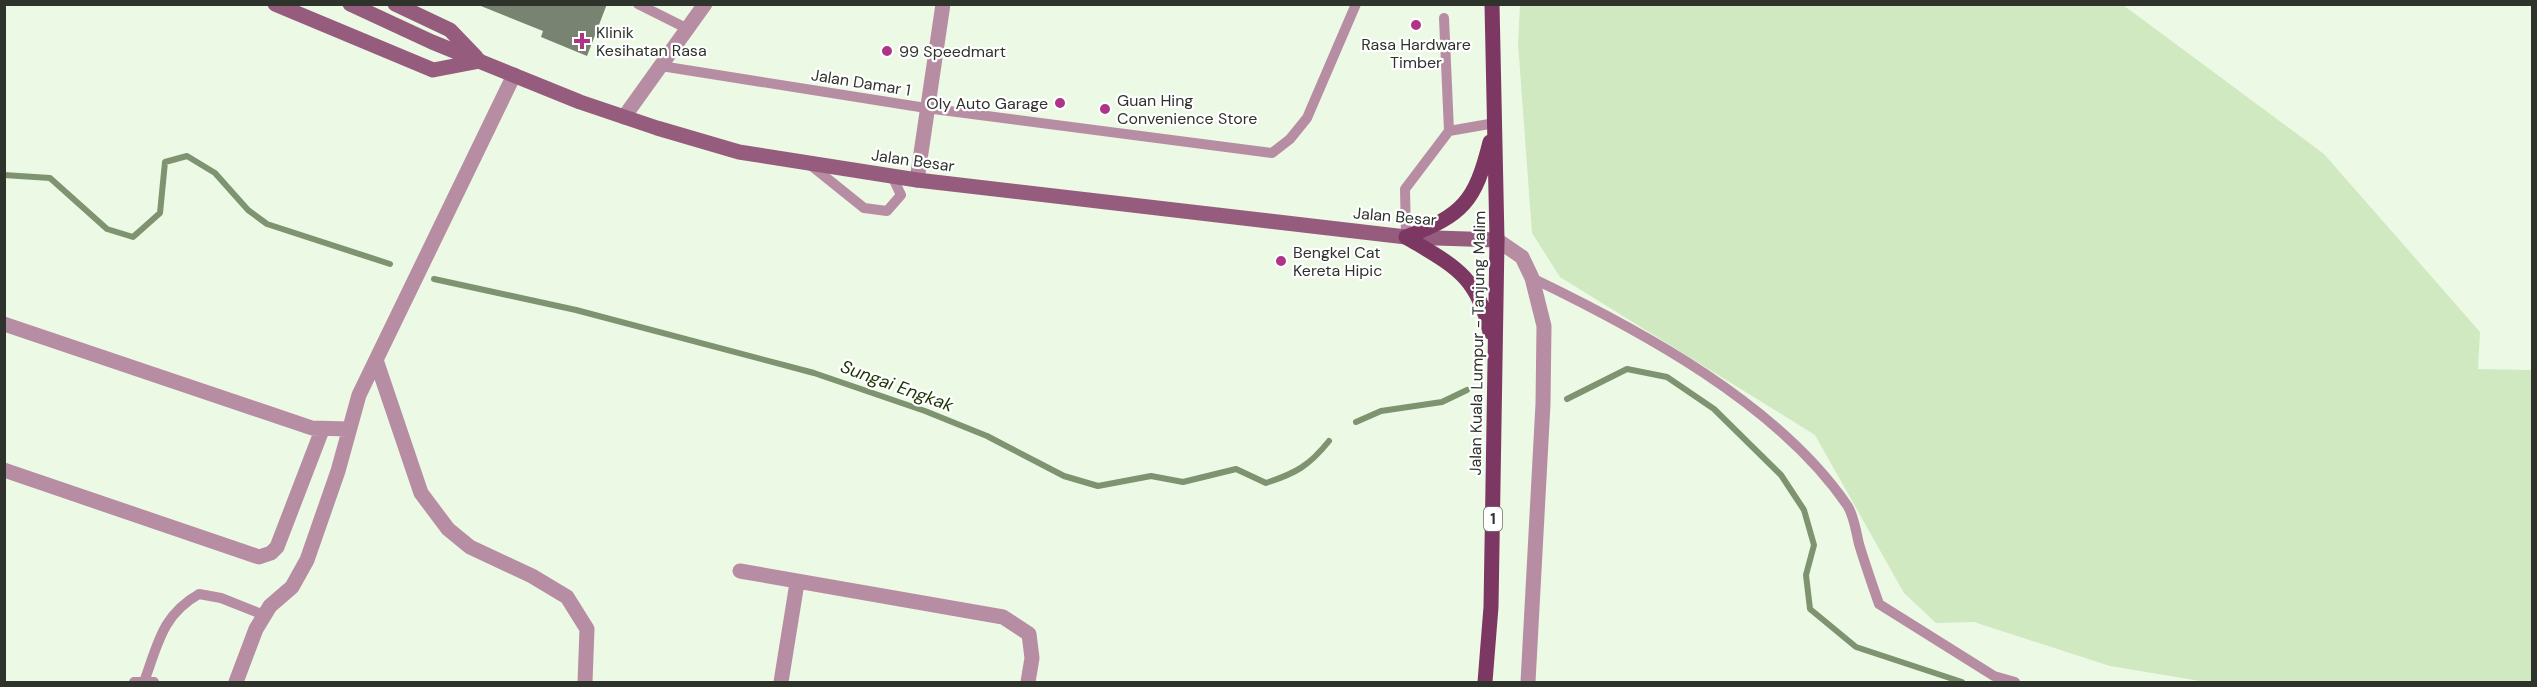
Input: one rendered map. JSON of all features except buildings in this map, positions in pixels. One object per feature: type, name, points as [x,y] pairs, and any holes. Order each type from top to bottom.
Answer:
[{"type":"main road","points":[[275,4],[433,70],[480,62]]},
{"type":"main road","name":"Jalan Besar","points":[[350,4],[480,62],[624,117],[740,152],[917,180],[1406,237],[1497,240]]},
{"type":"main road","points":[[395,4],[450,30],[480,62]]},
{"type":"main road","name":"Jalan Kuala Lumpur - Tanjung Malim","points":[[1485,682],[1491,608],[1497,240],[1492,4]]},
{"type":"main road","points":[[1406,237],[1436,225],[1457,212],[1474,188],[1484,166],[1495,123]]},
{"type":"main road","points":[[1406,237],[1452,265],[1478,292],[1495,356]]},
{"type":"street","points":[[624,117],[705,4]]},
{"type":"street","points":[[917,180],[943,4]]},
{"type":"street","points":[[236,682],[256,629],[264,615],[270,606],[292,587],[307,560],[338,471],[359,395],[514,75]]},
{"type":"street","points":[[1497,240],[1522,257],[1532,279],[1544,326],[1543,393],[1528,682]]},
{"type":"street","points":[[4,324],[322,430],[348,429]]},
{"type":"street","points":[[376,360],[421,493],[448,529],[470,547],[532,576],[567,597],[587,628],[585,682]]},
{"type":"street","points":[[4,470],[259,557],[271,553],[278,547],[322,430]]},
{"type":"street","points":[[740,571],[797,583],[1003,617],[1029,634],[1032,658],[1028,682]]},
{"type":"street","points":[[781,682],[797,583]]},
{"type":"lane","points":[[638,4],[651,7],[687,29]]},
{"type":"lane","name":"Jalan Damar 1","points":[[661,66],[926,108],[1272,153],[1290,139],[1307,118],[1356,4]]},
{"type":"lane","points":[[1406,237],[1405,189],[1449,131],[1444,18]]},
{"type":"lane","points":[[1449,131],[1495,123]]},
{"type":"lane","points":[[808,163],[864,208],[887,211],[901,195],[892,176]]},
{"type":"lane","points":[[1532,279],[1654,340],[1721,386],[1777,429],[1817,469],[1849,507],[1879,604],[1994,676],[2015,682]]},
{"type":"lane","points":[[144,682],[162,632],[179,605],[199,594],[221,598],[264,615]]},
{"type":"green space","points":[[1520,5],[2123,5],[2324,154],[2480,332],[2478,369],[2532,370],[2532,682],[2206,682],[2110,666],[1974,622],[1936,623],[1904,593],[1815,435],[1560,277],[1532,233],[1518,43]]},
{"type":"waterway","name":"Sungai Engkak","points":[[4,175],[50,178],[107,229],[133,237],[160,213],[165,162],[187,156],[215,173],[248,210],[267,224],[390,264]]},
{"type":"waterway","name":"Sungai Engkak","points":[[434,279],[576,310],[814,373],[925,411],[987,436],[1064,476],[1098,486],[1151,476],[1183,482],[1236,469],[1266,483],[1301,468],[1329,441]]},
{"type":"waterway","name":"Sungai Engkak","points":[[1567,399],[1627,369],[1667,377],[1714,409],[1781,475],[1804,510],[1814,545],[1806,575],[1810,609],[1856,647],[1962,682]]},
{"type":"waterway","name":"Sungai Engkak","points":[[1356,422],[1381,411],[1442,402],[1467,390]]},
{"type":"place","name":"Rasa Hardware Timber","points":[[1416,25]]},
{"type":"place","name":"Klinik Kesihatan Rasa","points":[[582,41]]},
{"type":"place","name":"99 Speedmart","points":[[887,51]]},
{"type":"place","name":"Oly Auto Garage","points":[[1060,103]]},
{"type":"place","name":"Guan Hing Convenience Store","points":[[1105,109]]},
{"type":"place","name":"Bengkel Cat Kereta Hipic","points":[[1281,261]]}]
